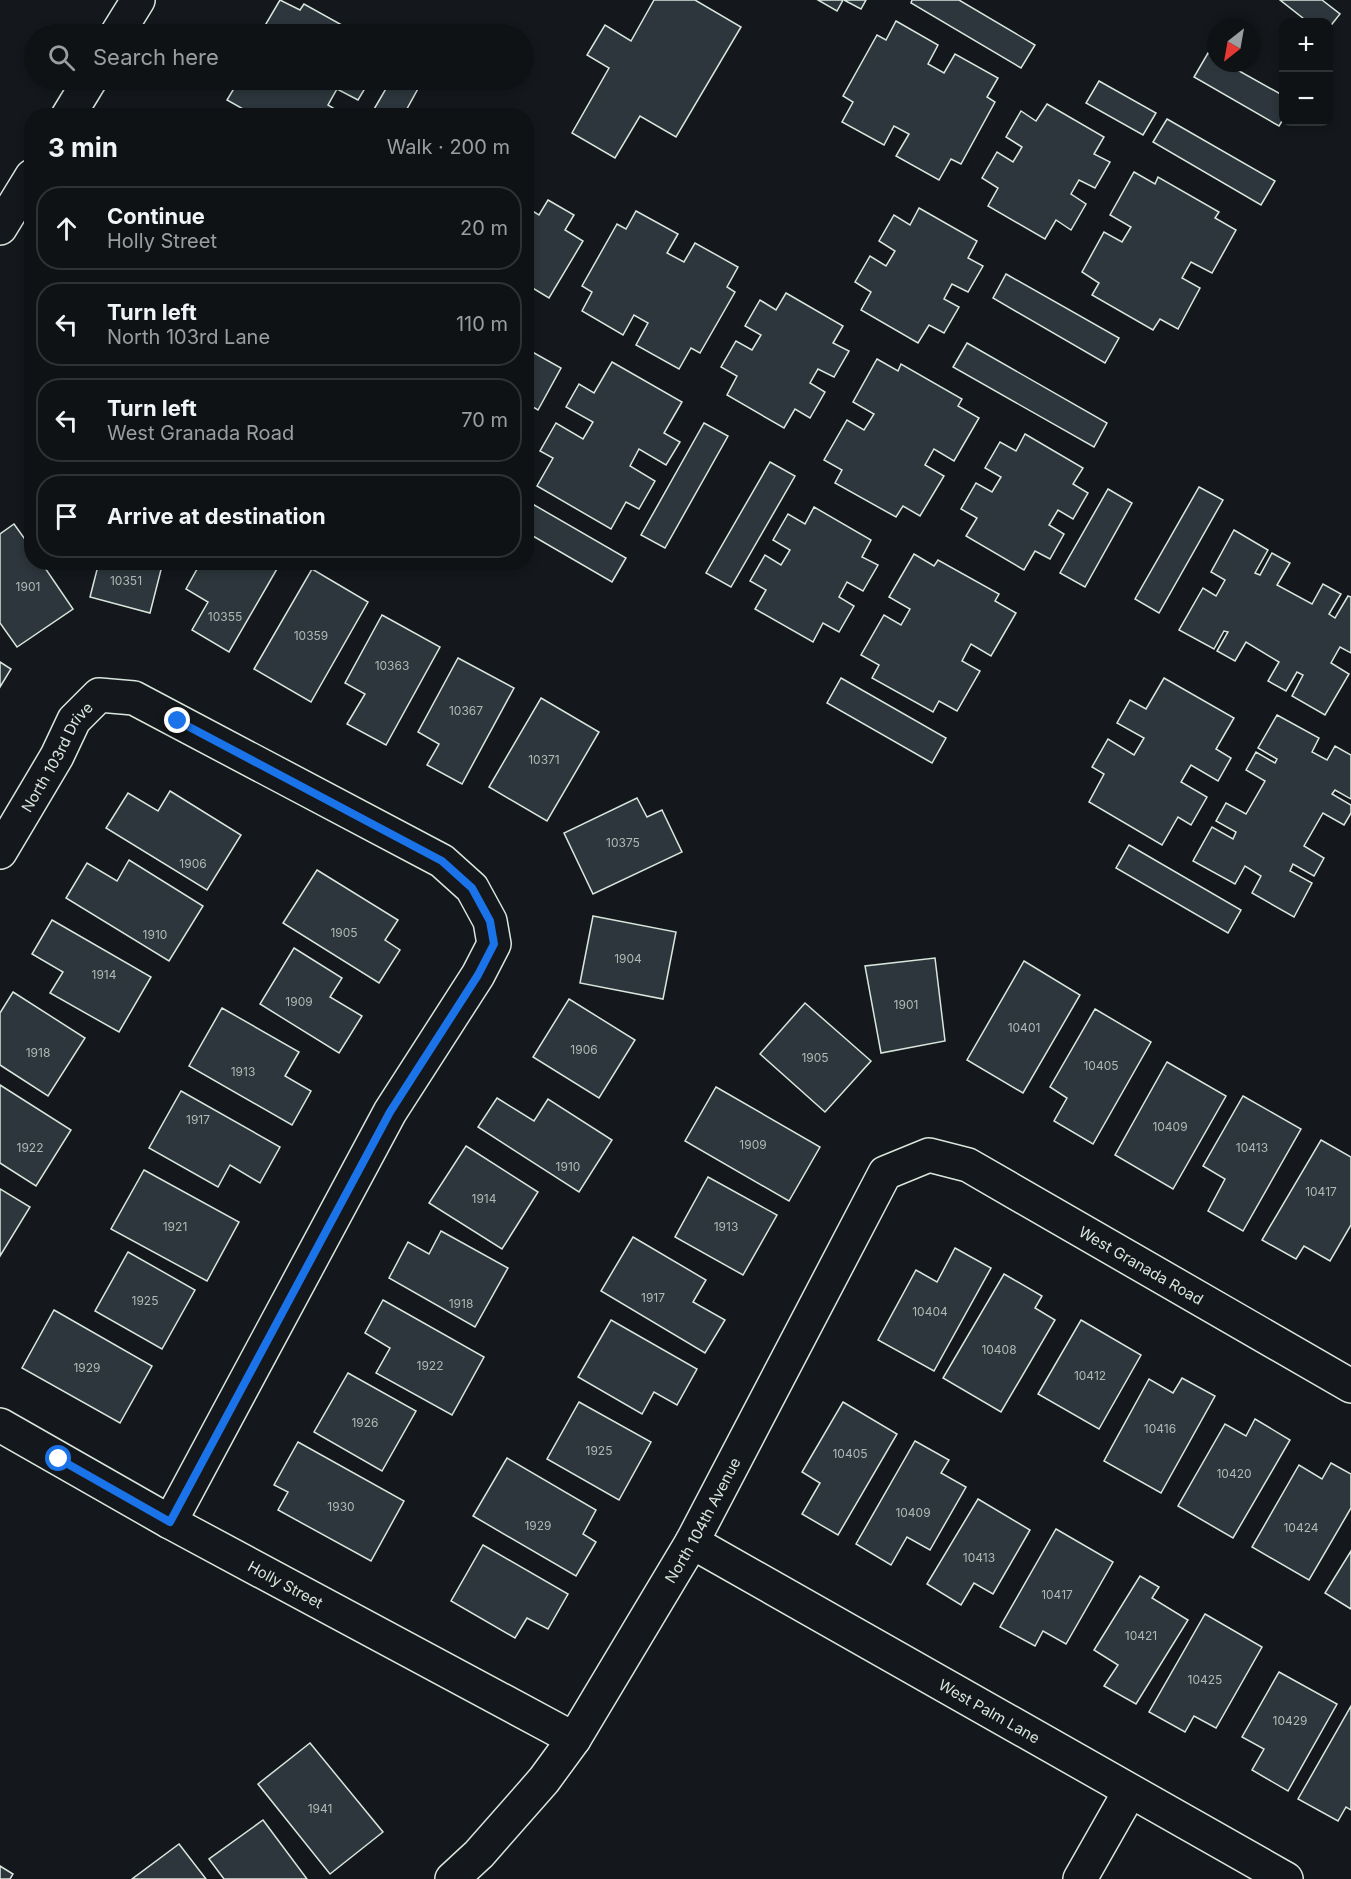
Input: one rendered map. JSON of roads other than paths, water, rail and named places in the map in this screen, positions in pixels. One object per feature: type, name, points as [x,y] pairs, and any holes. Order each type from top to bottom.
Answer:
[{"type":"street","points":[[123,24],[138,0]]},
{"type":"street","points":[[73,108],[84,90]]},
{"type":"street","points":[[0,228],[24,189]]},
{"type":"street","name":"North 103rd Drive","points":[[0,852],[57,756],[74,720],[99,695],[134,698],[442,861],[472,888],[490,921],[494,944],[478,975],[390,1112],[170,1522]]},
{"type":"street","name":"West Granada Road","points":[[929,1155],[968,1165],[1351,1386]]},
{"type":"street","name":"North 104th Avenue","points":[[452,1879],[479,1854],[544,1780],[573,1739],[692,1542],[885,1173],[929,1155]]},
{"type":"street","name":"Holly Street","points":[[0,1425],[170,1522],[573,1739]]},
{"type":"street","name":"West Palm Lane","points":[[692,1542],[1286,1879]]},
{"type":"street","points":[[1080,1879],[1130,1791]]}]
